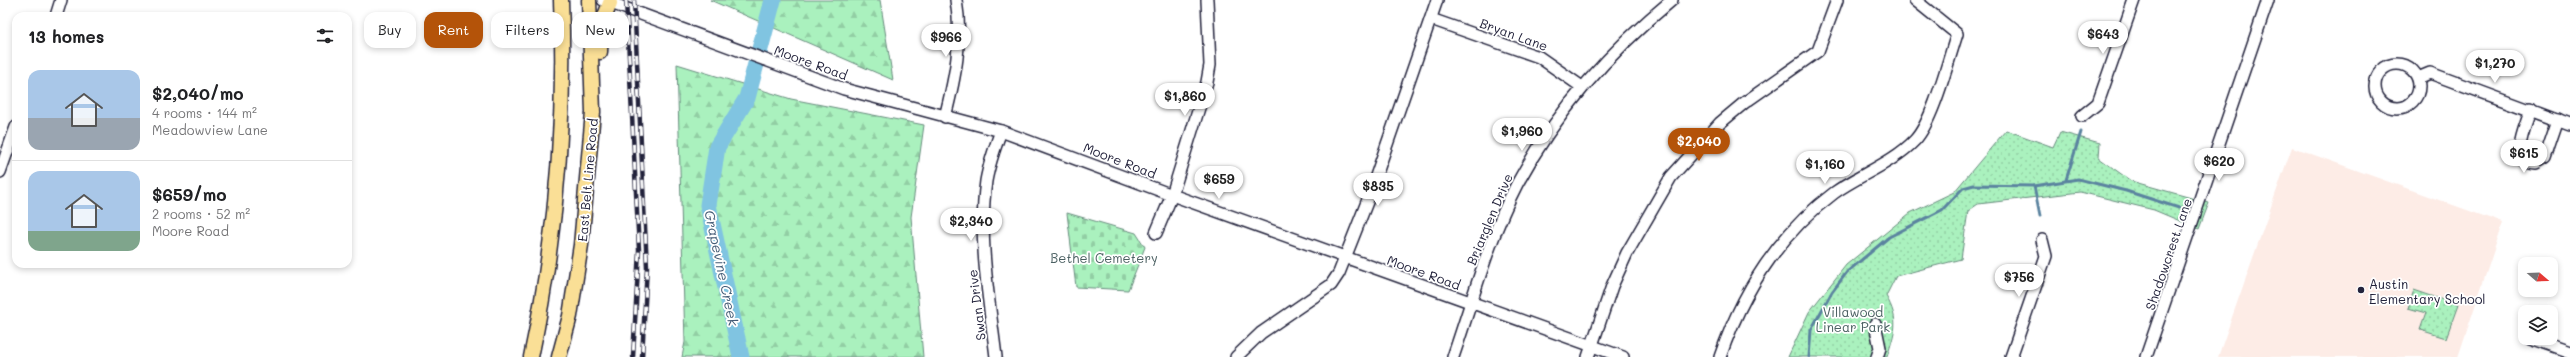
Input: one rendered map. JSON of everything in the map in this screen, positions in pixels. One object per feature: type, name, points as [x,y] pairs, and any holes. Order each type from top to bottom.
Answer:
[{"type":"main road","points":[[531,357],[550,258],[559,160],[564,68],[561,0]]},
{"type":"main road","name":"East Belt Line Road","points":[[559,357],[570,316],[581,245],[593,112],[589,0]]},
{"type":"main road","points":[[593,112],[600,80],[601,26],[607,1]]},
{"type":"street","points":[[58,12],[62,0]]},
{"type":"street","points":[[945,116],[957,57],[959,33],[956,0]]},
{"type":"street","points":[[1156,233],[1172,195],[1207,82],[1210,65],[1207,0]]},
{"type":"street","points":[[1236,357],[1261,333],[1331,285],[1346,258],[1367,202],[1437,0]]},
{"type":"street","name":"Briarglen Drive","points":[[1453,357],[1486,260],[1517,184],[1554,125],[1582,87],[1637,29],[1672,0]]},
{"type":"street","points":[[1588,357],[1612,286],[1627,253],[1671,178],[1720,123],[1744,103],[1818,51],[1837,0]]},
{"type":"street","points":[[1720,357],[1730,328],[1747,292],[1784,241],[1802,220],[1833,193],[1904,150],[1916,140],[1926,122],[1957,34],[1915,0]]},
{"type":"street","points":[[2082,116],[2098,103],[2134,0]]},
{"type":"street","name":"Shadowcrest Lane","points":[[2146,357],[2268,0]]},
{"type":"street","name":"Moore Road","points":[[607,1],[844,89],[1001,131],[1471,304],[1623,357]]},
{"type":"street","name":"Bryan Lane","points":[[1430,19],[1539,57],[1582,87]]},
{"type":"street","points":[[2418,78],[2430,73],[2532,109],[2570,125]]},
{"type":"street","points":[[2532,109],[2518,150],[2521,157],[2527,163],[2534,164],[2545,158],[2558,120]]},
{"type":"street","name":"Swan Drive","points":[[996,357],[983,244],[983,215],[986,180],[1001,131]]},
{"type":"street","points":[[0,172],[12,138]]},
{"type":"street","points":[[2011,357],[2046,256],[2042,240]]},
{"type":"street","points":[[1875,324],[1880,348],[1877,357]]},
{"type":"street","points":[[2550,345],[2570,352]]},
{"type":"shaded area","name":"Austin Elementary School","points":[[2292,147],[2503,223],[2458,357],[2218,357]]},
{"type":"green space","points":[[710,0],[880,0],[893,80]]},
{"type":"green space","points":[[677,64],[791,99],[924,125],[911,217],[923,357],[682,357],[685,342]]},
{"type":"green space","name":"Villawood Linear Park","points":[[2006,130],[2053,147],[2060,132],[2100,143],[2099,158],[2131,181],[2209,203],[2199,229],[2154,210],[2080,192],[1978,204],[1968,211],[1961,259],[1896,276],[1886,296],[1895,319],[1894,333],[1887,357],[1788,357],[1809,312],[1846,265],[1910,213],[1954,192]]},
{"type":"green space","name":"Bethel Cemetery","points":[[1067,213],[1136,233],[1145,247],[1128,290],[1076,287]]},
{"type":"green space","points":[[2414,290],[2458,305],[2446,338],[2420,330],[2426,313],[2408,308]]},
{"type":"waterway","name":"Grapevine Creek","points":[[741,357],[708,205],[717,147],[747,98],[773,0]]},
{"type":"waterway","points":[[2066,180],[2081,132]]},
{"type":"waterway","points":[[1809,357],[1811,330],[1832,292],[1847,272],[1889,237],[1942,210],[1963,188],[1974,185],[2034,186],[2078,179],[2126,191],[2179,208]]},
{"type":"waterway","points":[[2034,186],[2040,216]]},
{"type":"railway","points":[[626,0],[639,250],[633,357]]},
{"type":"railway","points":[[634,0],[647,267],[642,357]]},
{"type":"place","name":"Austin Elementary School","points":[[2361,290]]}]
